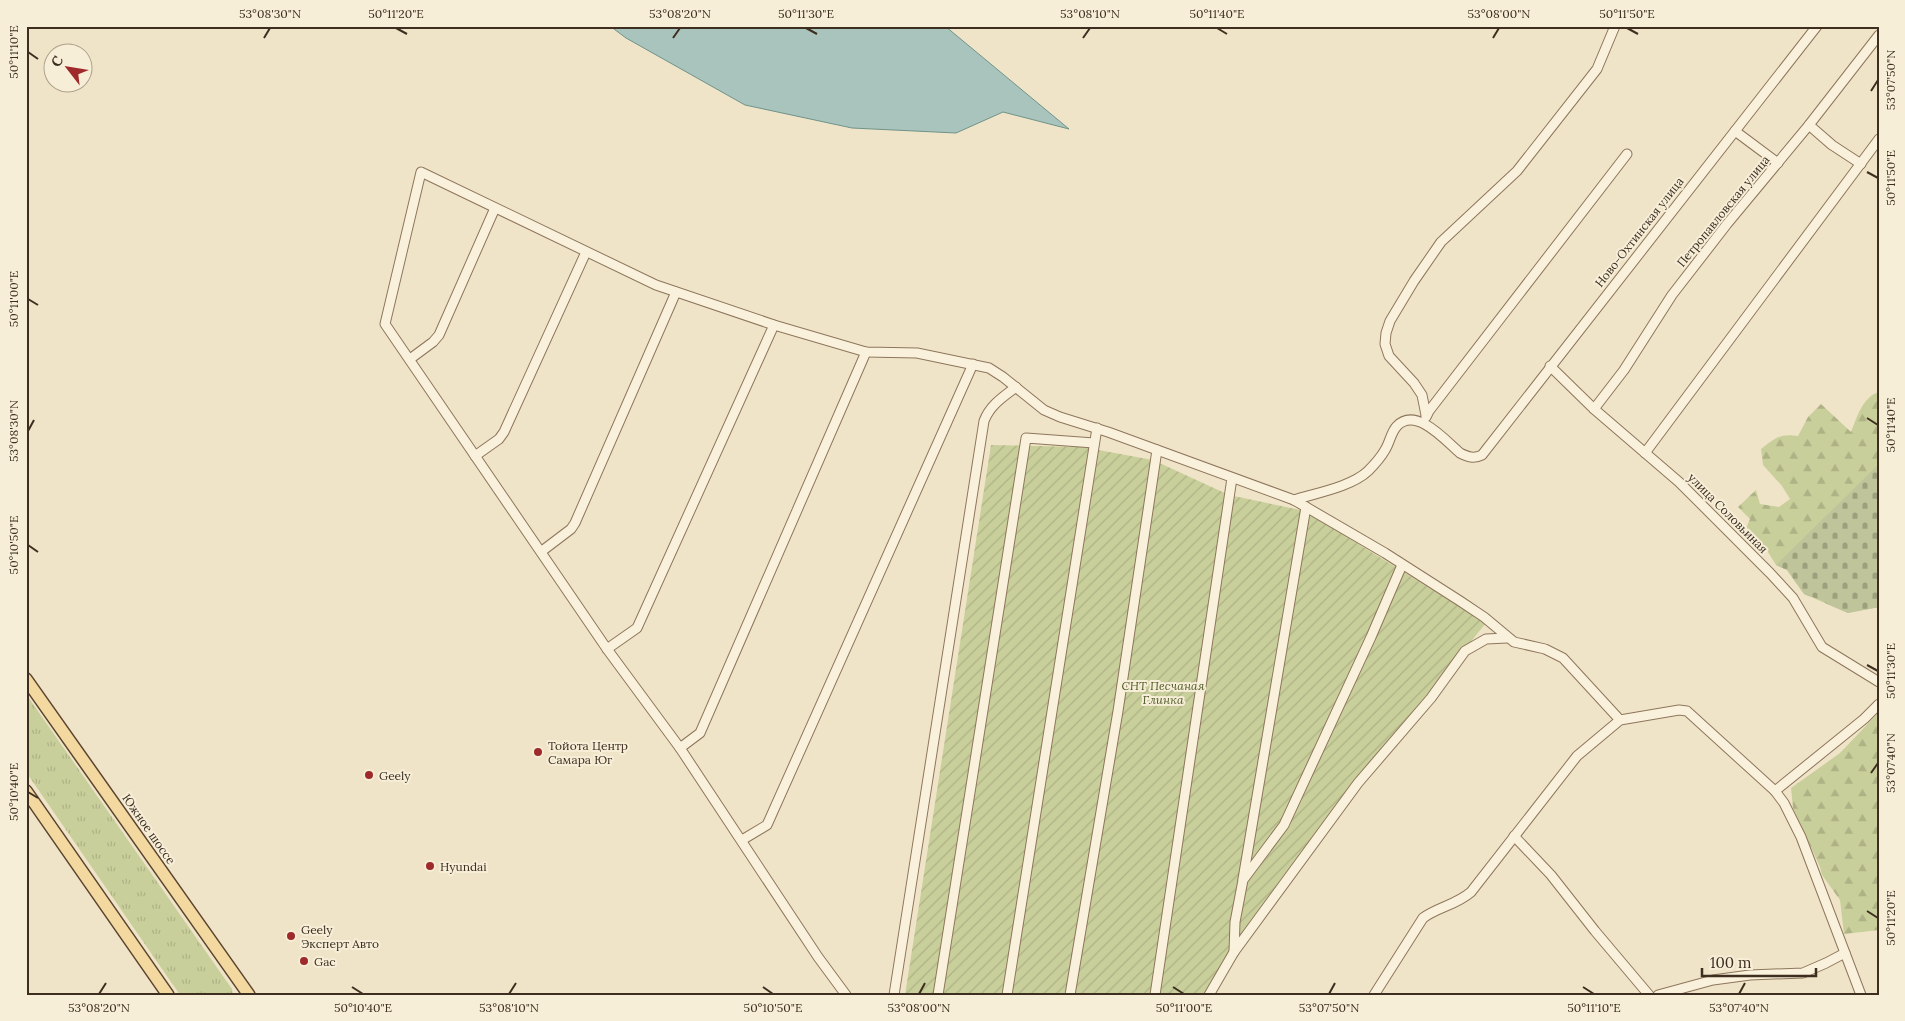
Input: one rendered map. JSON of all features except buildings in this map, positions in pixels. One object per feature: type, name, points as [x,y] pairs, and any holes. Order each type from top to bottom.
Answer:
[{"type":"main road","name":"Южное шоссе","points":[[26,679],[249,995]]},
{"type":"main road","points":[[26,791],[168,995]]},
{"type":"main road","points":[[233,973],[239,995]]},
{"type":"street","points":[[1425,419],[1422,395],[1389,356],[1385,344],[1390,321],[1414,281],[1441,242],[1517,171],[1597,69],[1614,26]]},
{"type":"street","name":"Ново-Охтинская улица","points":[[1425,419],[1460,453],[1472,458],[1482,455],[1817,26]]},
{"type":"street","name":"Петропавловская улица","points":[[1594,410],[1624,370],[1672,295],[1879,35]]},
{"type":"street","points":[[1809,125],[1832,145],[1861,164]]},
{"type":"street","points":[[1735,131],[1778,162]]},
{"type":"street","points":[[1645,453],[1879,139]]},
{"type":"street","points":[[1294,500],[1351,482],[1368,471],[1385,450],[1398,425],[1412,420],[1425,419],[1627,154]]},
{"type":"street","points":[[846,995],[818,957],[680,748],[607,649],[542,551],[385,324],[421,172],[656,285],[774,325],[866,352],[917,353],[989,368],[1044,410],[1060,417],[1097,428],[1294,500],[1385,553],[1484,617],[1507,638],[1522,645],[1545,649],[1563,658],[1620,720]]},
{"type":"street","points":[[410,359],[433,342],[439,335],[495,208]]},
{"type":"street","points":[[475,456],[499,439],[504,432],[586,252]]},
{"type":"street","points":[[542,551],[575,523],[676,292]]},
{"type":"street","points":[[607,649],[634,632],[774,325]]},
{"type":"street","points":[[680,748],[700,733],[866,352]]},
{"type":"street","points":[[742,840],[767,825],[973,364]]},
{"type":"street","name":"улица Соловьиная","points":[[1550,366],[1594,410],[1679,482],[1770,573],[1793,598],[1822,647],[1879,682]]},
{"type":"street","points":[[894,995],[984,421],[987,411],[1016,387]]},
{"type":"street","points":[[1007,995],[1097,428]]},
{"type":"street","points":[[938,995],[1026,438],[1094,443]]},
{"type":"street","points":[[1070,995],[1118,711],[1157,450]]},
{"type":"street","points":[[1155,995],[1232,478]]},
{"type":"street","points":[[1234,952],[1235,922],[1306,507]]},
{"type":"street","points":[[1243,880],[1284,825],[1371,637],[1402,564]]},
{"type":"street","points":[[1209,995],[1234,952],[1358,783],[1431,698],[1465,651],[1486,639],[1507,638]]},
{"type":"street","points":[[1775,791],[1864,719],[1879,704]]},
{"type":"street","points":[[1374,995],[1422,918],[1430,912],[1463,899],[1471,892],[1577,756],[1620,720],[1680,710],[1687,711],[1775,791],[1784,802],[1801,837],[1835,922],[1844,953],[1861,995]]},
{"type":"street","points":[[1514,836],[1551,875],[1649,995]]},
{"type":"street","points":[[1658,995],[1713,980],[1750,975],[1802,973],[1844,953]]},
{"type":"green space","points":[[1879,392],[1879,607],[1848,613],[1804,594],[1787,570],[1776,565],[1766,549],[1745,531],[1750,519],[1738,507],[1756,490],[1760,504],[1779,507],[1790,499],[1782,486],[1763,465],[1761,449],[1778,437],[1787,435],[1798,436],[1808,417],[1821,404],[1851,432],[1864,403],[1868,398]]},
{"type":"green space","name":"СНТ Песчаная Глинка","points":[[991,445],[1082,447],[1153,460],[1229,495],[1305,511],[1486,623],[1355,782],[1205,995],[905,995]]},
{"type":"green space","points":[[1879,464],[1879,607],[1848,613],[1804,594],[1787,570],[1776,565]]},
{"type":"green space","points":[[26,694],[232,989],[233,995],[180,995],[26,772]]},
{"type":"green space","points":[[1879,712],[1879,930],[1844,934],[1840,900],[1822,875],[1793,808],[1791,788],[1840,753]]},
{"type":"water","points":[[610,26],[945,26],[1069,129],[1003,112],[956,133],[852,128],[745,105],[626,38]]},
{"type":"place","name":"Тойота Центр Самара Юг","points":[[538,752]]},
{"type":"place","name":"Geely","points":[[369,775]]},
{"type":"place","name":"Hyundai","points":[[430,866]]},
{"type":"place","name":"Geely Эксперт Авто","points":[[291,936]]},
{"type":"place","name":"Gac","points":[[304,961]]}]
